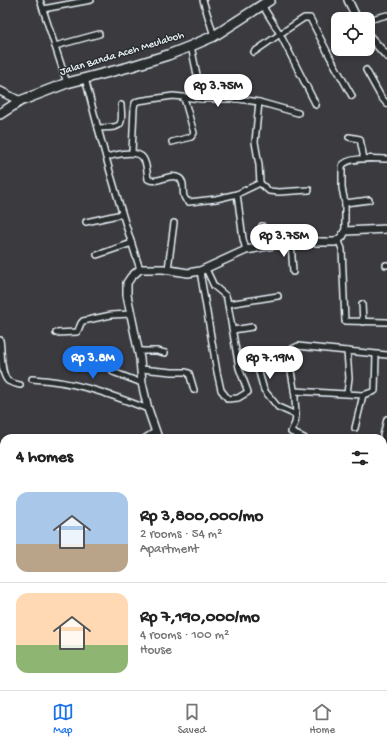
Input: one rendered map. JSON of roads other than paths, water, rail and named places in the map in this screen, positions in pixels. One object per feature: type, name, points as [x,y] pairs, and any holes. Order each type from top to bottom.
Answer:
[{"type":"highway","name":"Jalan Banda Aceh Meulaboh","points":[[0,114],[20,101],[67,83],[155,59],[191,46],[214,36],[266,3]]},
{"type":"street","points":[[40,0],[67,83]]},
{"type":"street","points":[[43,9],[91,0]]},
{"type":"street","points":[[203,0],[214,36]]},
{"type":"street","points":[[348,0],[354,12]]},
{"type":"street","points":[[266,3],[316,105]]},
{"type":"street","points":[[375,18],[387,15]]},
{"type":"street","points":[[254,52],[304,18],[310,18],[352,96]]},
{"type":"street","points":[[55,46],[99,34]]},
{"type":"street","points":[[375,43],[387,56]]},
{"type":"street","points":[[191,46],[202,99]]},
{"type":"street","points":[[366,70],[381,97],[387,104]]},
{"type":"street","points":[[85,78],[122,214],[140,269]]},
{"type":"street","points":[[0,91],[20,101]]},
{"type":"street","points":[[132,153],[136,103],[167,96],[202,99],[239,99],[259,102],[298,113]]},
{"type":"street","points":[[172,142],[191,137],[194,133],[184,98]]},
{"type":"street","points":[[259,102],[255,142],[259,165],[260,184],[269,191],[274,192],[309,190]]},
{"type":"street","points":[[98,128],[116,127],[120,125],[122,121],[121,105]]},
{"type":"street","points":[[349,137],[360,139],[364,159]]},
{"type":"street","points":[[106,157],[132,153],[143,157],[148,179],[150,181],[156,181],[172,176],[178,177],[182,182],[185,201],[189,202],[216,199],[237,194],[260,184]]},
{"type":"street","points":[[157,434],[148,409],[142,383],[138,351],[127,295],[127,283],[131,277],[140,269],[168,269],[188,273],[203,270],[246,250],[291,242],[335,242],[342,237],[345,231],[345,203],[342,188],[342,166],[348,161],[387,159]]},
{"type":"street","points":[[237,194],[243,239],[246,250]]},
{"type":"street","points":[[345,203],[369,200]]},
{"type":"street","points":[[86,222],[122,214]]},
{"type":"street","points":[[168,269],[174,223]]},
{"type":"street","points":[[262,226],[263,247]]},
{"type":"street","points":[[345,231],[387,229]]},
{"type":"street","points":[[338,239],[342,249],[344,320],[348,322],[387,322]]},
{"type":"street","points":[[291,242],[294,272]]},
{"type":"street","points":[[97,255],[132,243]]},
{"type":"street","points":[[203,270],[214,286],[226,296],[240,373],[248,392],[238,398],[228,399],[221,390],[217,372],[203,270]]},
{"type":"street","points":[[228,304],[278,296]]},
{"type":"street","points":[[362,304],[363,322]]},
{"type":"street","points":[[56,333],[77,332],[83,321],[111,315],[131,314]]},
{"type":"street","points":[[233,330],[252,327]]},
{"type":"street","points":[[0,340],[1,369],[3,376],[8,381],[20,385]]},
{"type":"street","points":[[295,434],[291,432],[295,423],[296,415],[290,350],[298,346],[387,355]]},
{"type":"street","points":[[138,351],[157,351],[165,354]]},
{"type":"street","points":[[347,351],[349,378],[348,394]]},
{"type":"street","points":[[290,353],[256,359],[256,362],[264,390],[278,407],[296,415]]},
{"type":"street","points":[[294,391],[363,395],[375,391],[376,355]]},
{"type":"street","points":[[141,369],[189,373],[194,390]]},
{"type":"street","points":[[113,372],[142,383]]},
{"type":"street","points":[[32,379],[54,380],[91,388],[148,409]]},
{"type":"street","points":[[356,428],[363,395]]},
{"type":"street","points":[[383,434],[387,419]]}]
